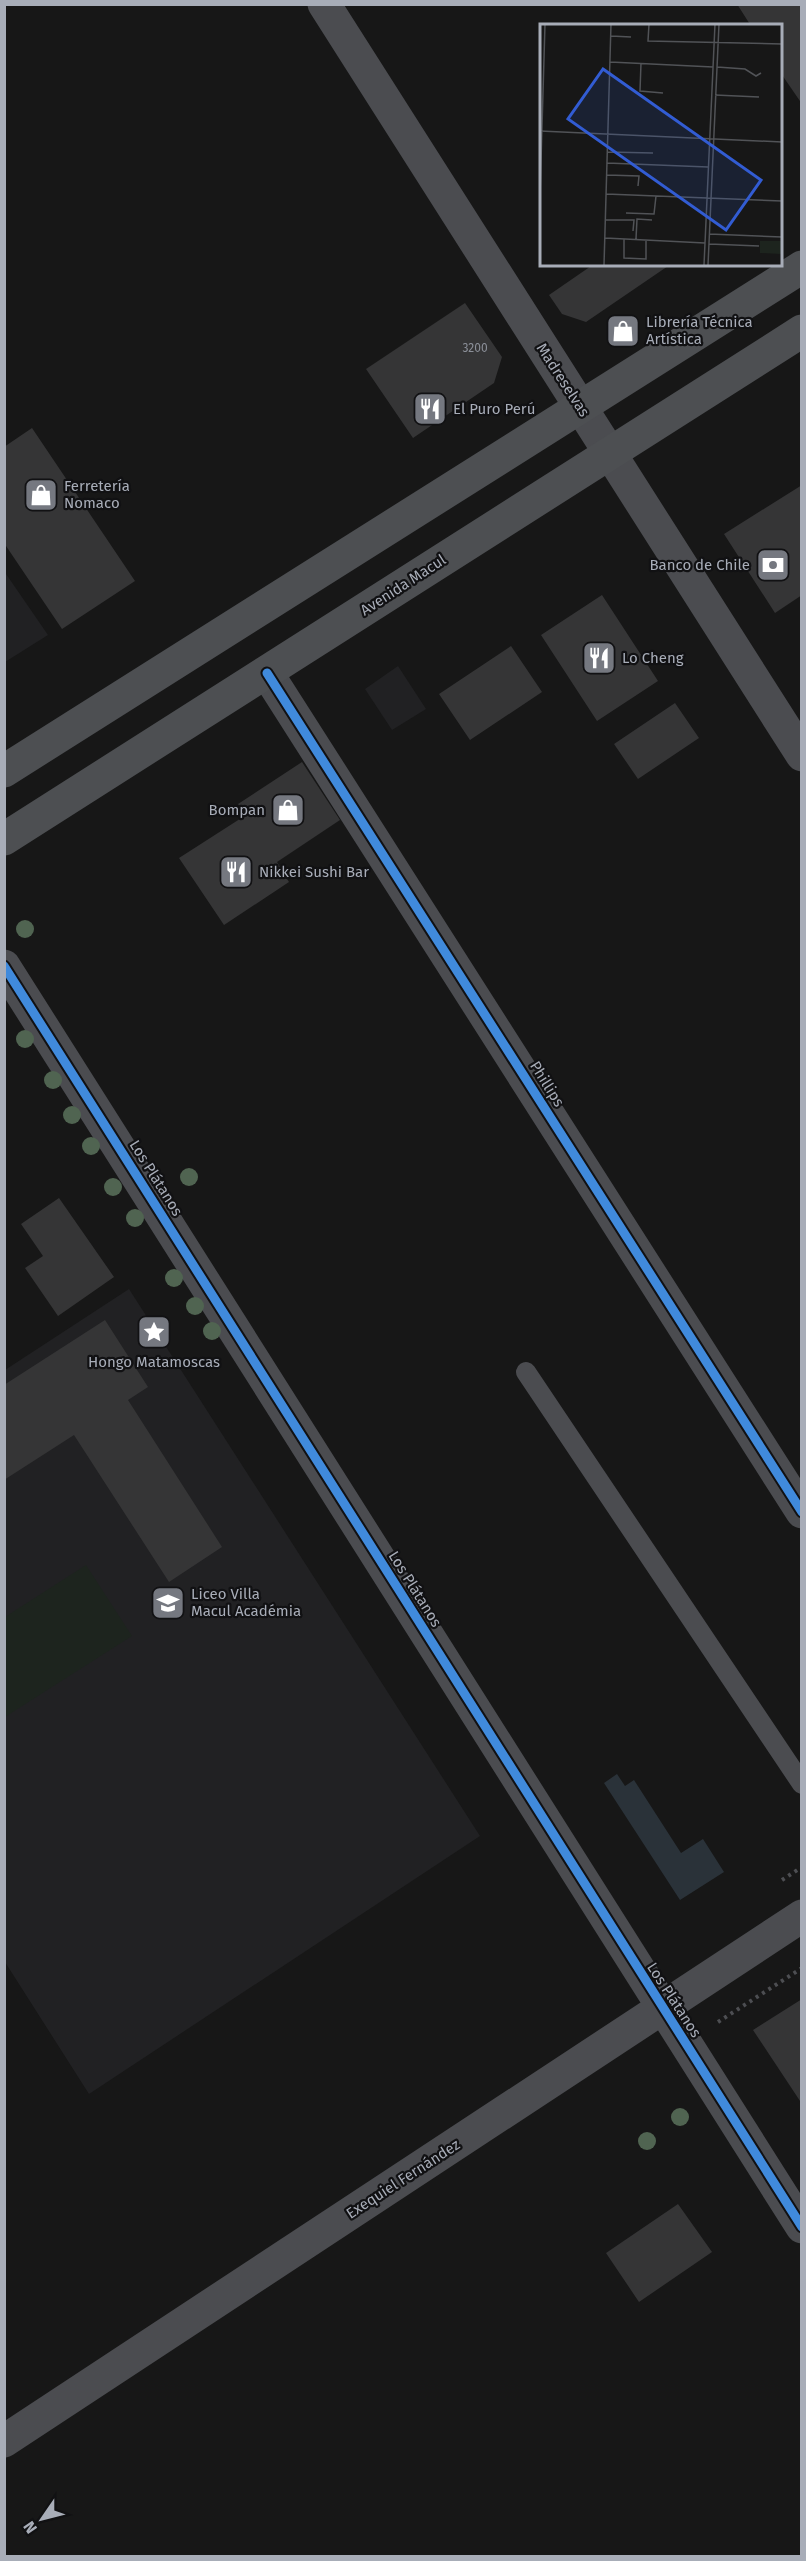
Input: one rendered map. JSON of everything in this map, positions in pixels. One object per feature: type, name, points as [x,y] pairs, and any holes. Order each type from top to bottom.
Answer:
[{"type":"main road","points":[[4,771],[801,267]]},
{"type":"main road","name":"Avenida Macul","points":[[4,839],[801,331]]},
{"type":"street","name":"Madreselvas","points":[[324,4],[801,755]]},
{"type":"street","name":"Phillips","points":[[267,673],[801,1512]]},
{"type":"street","name":"Los Plátanos","points":[[4,966],[801,2227]]},
{"type":"street","name":"Exequiel Fernández","points":[[4,2441],[801,1916]]},
{"type":"lane","points":[[526,1372],[801,1784]]},
{"type":"path","points":[[685,2044],[801,1968]]},
{"type":"shaded area","points":[[4,571],[48,635],[5,662],[4,662]]},
{"type":"shaded area","points":[[398,666],[426,709],[392,730],[365,689]]},
{"type":"shaded area","name":"Liceo Villa Macul Académia","points":[[129,1289],[480,1836],[89,2094],[5,1962],[5,1370]]},
{"type":"shaded area","points":[[86,1565],[132,1636],[5,1717],[5,1617]]},
{"type":"shaded area","points":[[617,1774],[625,1786],[634,1780],[681,1853],[703,1839],[724,1872],[680,1900],[604,1783]]},
{"type":"building","points":[[737,4],[802,4],[802,104],[782,75],[782,24],[750,24]]},
{"type":"building","points":[[591,266],[668,266],[586,322],[562,314],[549,295]]},
{"type":"building","points":[[465,303],[502,357],[494,383],[413,438],[366,369]]},
{"type":"building","name":"Ferretería Nomaco","points":[[32,428],[135,581],[62,629],[4,543],[4,447]]},
{"type":"building","name":"Banco de Chile","points":[[802,485],[802,595],[775,613],[724,534]]},
{"type":"building","name":"Lo Cheng","points":[[602,595],[658,681],[597,721],[541,635]]},
{"type":"building","points":[[511,646],[542,692],[470,740],[439,694]]},
{"type":"building","points":[[675,703],[699,738],[638,779],[614,744]]},
{"type":"building","points":[[302,762],[340,820],[277,862],[289,882],[224,925],[179,858],[246,815],[238,804]]},
{"type":"building","points":[[59,1198],[114,1277],[58,1316],[25,1268],[43,1256],[21,1224]]},
{"type":"building","points":[[105,1320],[148,1387],[128,1400],[222,1547],[169,1582],[74,1435],[4,1480],[4,1385]]},
{"type":"building","points":[[802,1999],[802,2104],[753,2030]]},
{"type":"building","points":[[678,2204],[712,2252],[639,2302],[606,2253]]},
{"type":"cycle path","points":[[267,673],[802,1512]]},
{"type":"cycle path","points":[[4,966],[802,2227]]},
{"type":"place","name":"Librería Técnica Artística","points":[[623,331]]},
{"type":"place","name":"El Puro Perú","points":[[430,409]]},
{"type":"place","name":"Ferretería Nomaco","points":[[41,495]]},
{"type":"place","name":"Banco de Chile","points":[[773,565]]},
{"type":"place","name":"Lo Cheng","points":[[599,658]]},
{"type":"place","name":"Bompan","points":[[288,810]]},
{"type":"place","name":"Nikkei Sushi Bar","points":[[236,872]]},
{"type":"place","name":"Hongo Matamoscas","points":[[154,1332]]},
{"type":"place","name":"Liceo Villa Macul Académia","points":[[168,1603]]}]
